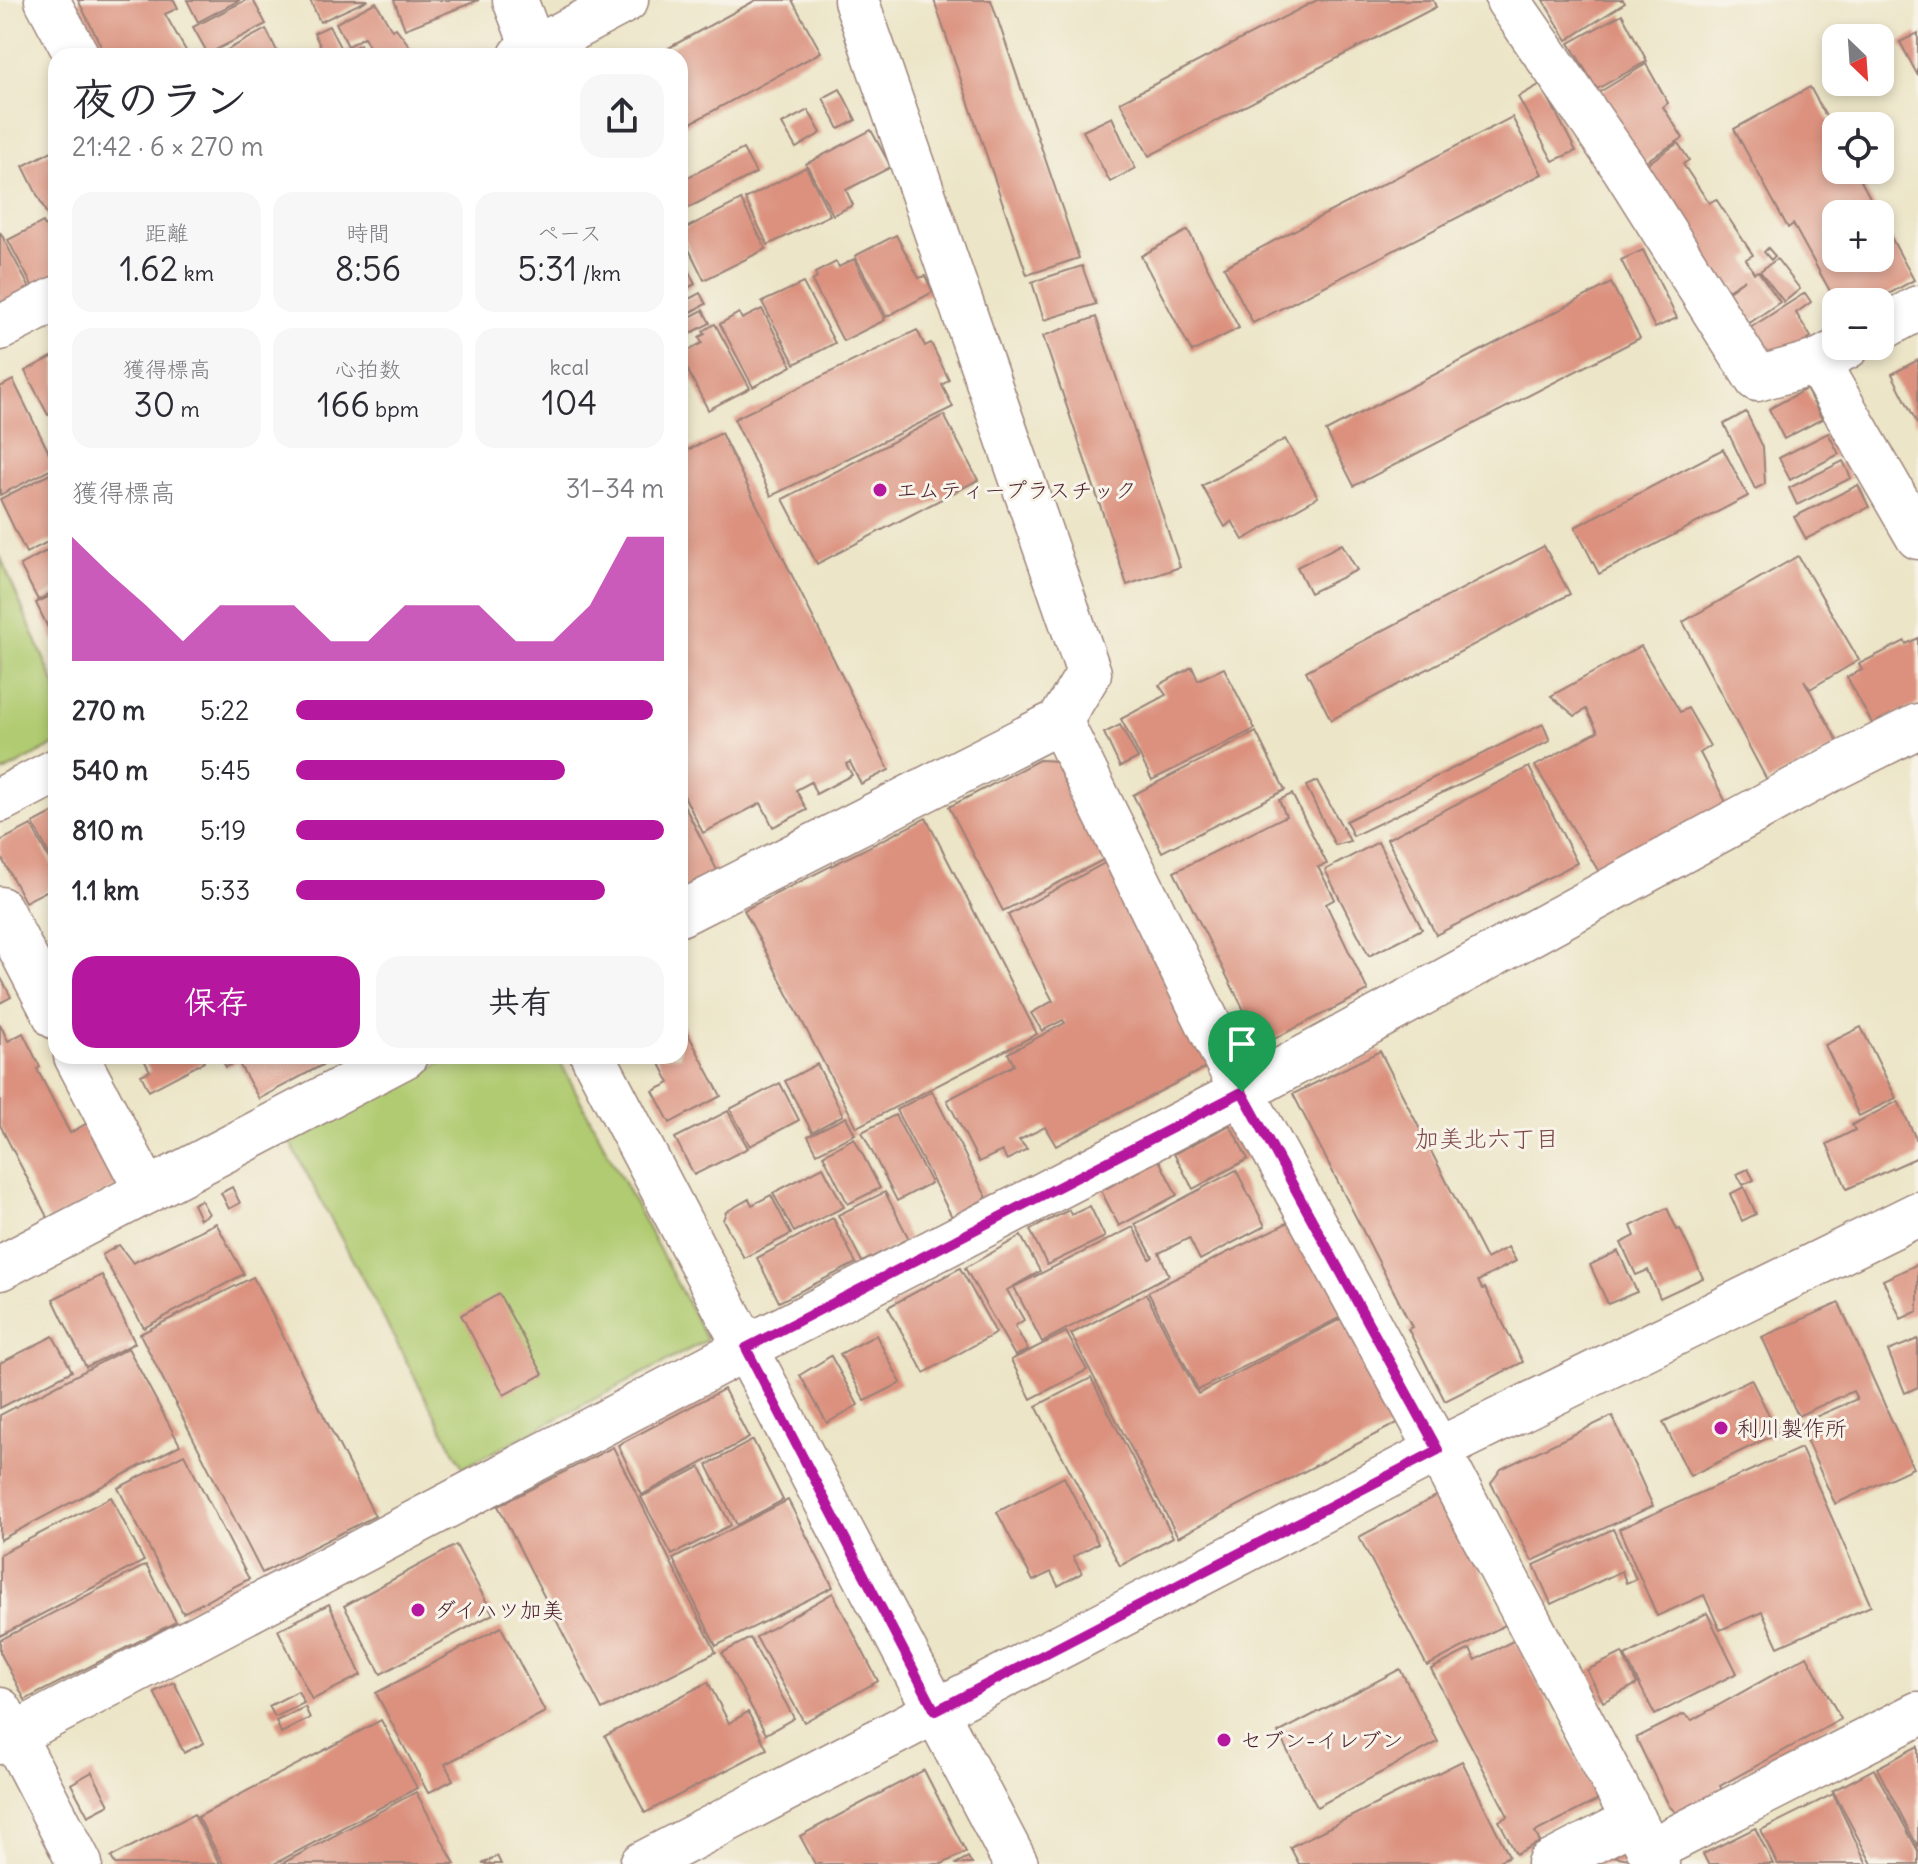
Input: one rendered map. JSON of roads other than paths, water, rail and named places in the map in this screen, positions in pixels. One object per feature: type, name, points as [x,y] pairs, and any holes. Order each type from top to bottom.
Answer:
[{"type":"street","points":[[47,0],[73,48]]},
{"type":"street","points":[[515,0],[526,48]]},
{"type":"street","points":[[536,48],[626,0]]},
{"type":"street","points":[[688,910],[1060,721],[1089,673],[856,0]]},
{"type":"street","points":[[1508,0],[1624,168],[1757,379],[1822,357]]},
{"type":"street","points":[[0,328],[48,303]]},
{"type":"street","points":[[1894,321],[1918,308]]},
{"type":"street","points":[[1835,360],[1918,537]]},
{"type":"street","points":[[1060,721],[1242,1092],[1438,1450],[1647,1845]]},
{"type":"street","points":[[80,1864],[4,1729],[1242,1092],[1830,770],[1918,726]]},
{"type":"street","points":[[0,800],[48,775]]},
{"type":"street","points":[[0,909],[48,1002]]},
{"type":"street","points":[[80,1064],[147,1191]]},
{"type":"street","points":[[0,1268],[390,1064]]},
{"type":"street","points":[[597,1064],[1016,1864]]},
{"type":"street","points":[[642,1864],[1438,1450],[1918,1214]]},
{"type":"street","points":[[1549,1864],[1647,1845],[1918,1714]]},
{"type":"place","name":"エムティープラスチック","points":[[880,490]]},
{"type":"place","name":"利川製作所","points":[[1721,1428]]},
{"type":"place","name":"ダイハツ加美","points":[[418,1610]]},
{"type":"place","name":"セブン-イレブン","points":[[1224,1740]]},
{"type":"district","name":"加美北六丁目","points":[[1487,1138]]}]
